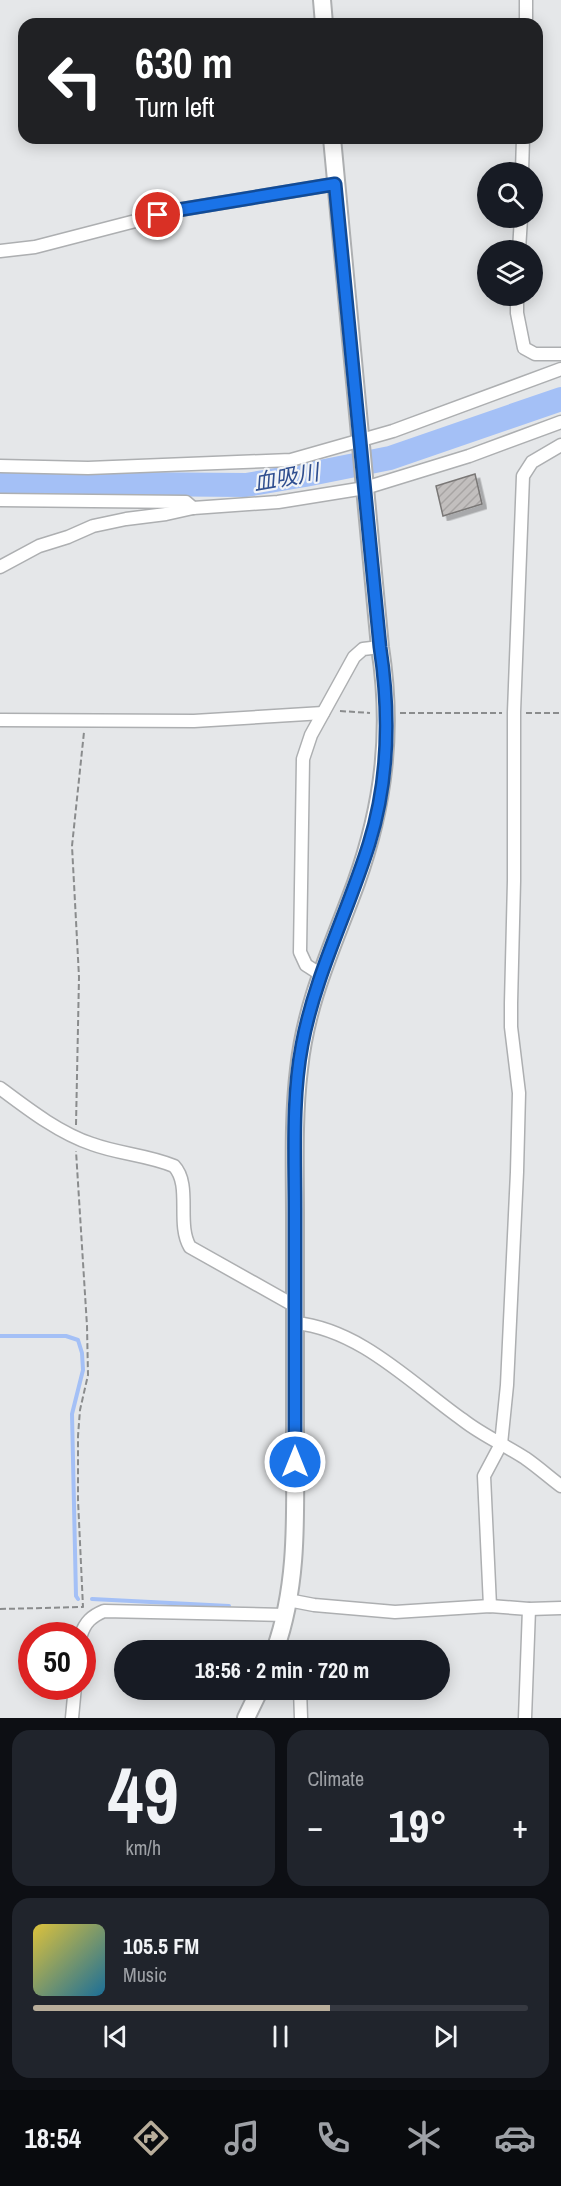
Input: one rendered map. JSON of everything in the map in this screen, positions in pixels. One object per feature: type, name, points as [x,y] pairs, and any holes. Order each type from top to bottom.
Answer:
[{"type":"main road","points":[[322,0],[324,18]]},
{"type":"main road","points":[[282,1640],[293,1567],[295,1531],[297,1089],[302,1046],[320,974],[370,842],[381,798],[386,746],[386,682],[380,647],[332,144]]},
{"type":"main road","points":[[246,1718],[255,1700]]},
{"type":"street","points":[[526,0],[526,18]]},
{"type":"street","points":[[522,162],[523,144]]},
{"type":"street","points":[[0,251],[34,247],[178,210],[335,184]]},
{"type":"street","points":[[517,306],[524,348],[535,354],[561,354]]},
{"type":"street","points":[[0,466],[88,468],[291,460],[361,444],[561,369]]},
{"type":"street","points":[[0,567],[39,546],[93,526],[193,508],[278,502],[365,484],[469,456],[561,422]]},
{"type":"street","points":[[490,1606],[484,1476],[501,1444],[507,1385],[519,1093],[511,1027],[511,1003],[514,712],[523,476],[532,462],[561,445]]},
{"type":"street","points":[[0,500],[186,502],[193,508]]},
{"type":"street","points":[[320,974],[306,965],[300,952],[303,759],[311,735],[354,657],[363,649],[380,647]]},
{"type":"street","points":[[0,720],[85,722],[194,720],[324,712]]},
{"type":"street","points":[[0,1088],[27,1108],[76,1138],[174,1166],[181,1178],[185,1232],[189,1247],[295,1315],[338,1334],[403,1373],[464,1421],[525,1459],[561,1486]]},
{"type":"street","points":[[87,1622],[104,1611],[314,1605],[395,1612],[490,1606],[529,1612],[561,1608]]},
{"type":"street","points":[[525,1718],[529,1612]]},
{"type":"street","points":[[72,1718],[74,1700]]},
{"type":"street","points":[[300,1700],[301,1718]]},
{"type":"path","points":[[324,712],[561,713]]},
{"type":"path","points":[[0,1609],[83,1607],[78,1500],[78,1436],[80,1410],[88,1375],[76,1138],[79,977],[72,846],[85,722]]},
{"type":"building","points":[[475,474],[482,504],[443,516],[436,486]]},
{"type":"waterway","name":"血吸川","points":[[0,483],[246,485],[390,458],[561,399]]},
{"type":"waterway","points":[[0,1336],[66,1336],[78,1340],[82,1353],[83,1370],[72,1414],[76,1596],[78,1599]]},
{"type":"waterway","points":[[92,1599],[229,1606]]},
{"type":"route","points":[[158,215],[335,184],[380,647],[386,682],[386,746],[381,798],[370,842],[320,974],[298,1068],[295,1137],[295,1462]]}]
